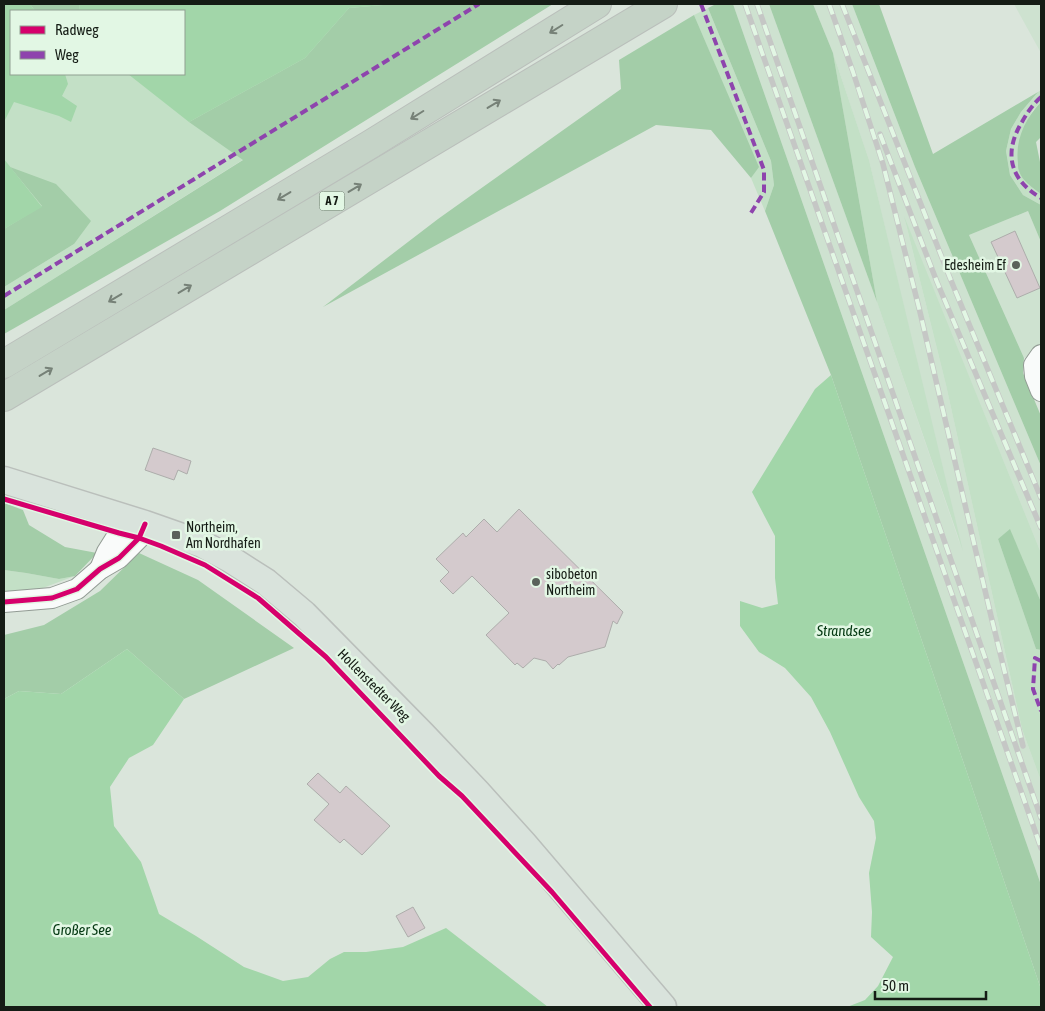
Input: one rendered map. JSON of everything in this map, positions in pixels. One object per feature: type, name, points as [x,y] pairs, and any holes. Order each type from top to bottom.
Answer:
[{"type":"highway","name":"A 7","points":[[4,364],[371,144],[597,4]]},
{"type":"highway","name":"A 7","points":[[4,397],[662,4]]},
{"type":"main road","name":"Hollenstedter Weg","points":[[4,480],[202,544],[266,582],[304,614],[484,799],[663,1007]]},
{"type":"street","points":[[1041,355],[1034,365],[1035,376],[1041,392]]},
{"type":"street","points":[[4,602],[52,598],[77,588],[100,569],[119,558],[139,538],[135,521]]},
{"type":"shaded area","points":[[4,4],[455,4],[211,137],[244,159],[4,310],[4,287],[74,244],[4,250]]},
{"type":"shaded area","points":[[30,4],[79,4],[80,10],[34,10]]},
{"type":"shaded area","points":[[394,4],[553,4],[220,211],[4,334],[4,310],[243,160],[189,122],[305,58],[349,8]]},
{"type":"shaded area","points":[[716,4],[733,4],[1041,885],[1041,989],[831,375],[765,211],[774,185],[771,161],[708,8]]},
{"type":"shaded area","points":[[733,4],[769,4],[877,302],[960,544],[869,160],[833,53],[813,4],[852,4],[915,167],[1041,466],[1041,553],[905,220],[946,385],[1022,729],[1041,781],[1041,885]]},
{"type":"shaded area","points":[[769,4],[813,4],[833,53],[877,302]]},
{"type":"shaded area","points":[[852,4],[879,4],[933,154],[1038,92],[1021,112],[1011,129],[1006,151],[1010,175],[1023,195],[1041,205],[1041,242],[1028,211],[969,235],[1024,358],[1023,373],[1041,416],[1041,466],[915,167]]},
{"type":"shaded area","points":[[1014,4],[1041,4],[1041,53]]},
{"type":"shaded area","points":[[708,8],[771,161],[774,185],[765,211],[751,178],[758,167],[694,15]]},
{"type":"shaded area","points":[[694,15],[759,167],[751,178],[711,130],[656,125],[323,307],[438,219],[621,89],[619,60]]},
{"type":"shaded area","points":[[833,53],[869,160],[963,551],[877,302]]},
{"type":"shaded area","points":[[1041,90],[1041,102],[1033,110],[1026,123],[1028,184],[1041,194],[1041,205],[1023,195],[1010,175],[1006,151],[1011,129],[1021,112]]},
{"type":"shaded area","points":[[1041,102],[1041,137],[1036,142],[1041,167],[1041,194],[1020,175],[1017,154],[1022,130],[1030,115]]},
{"type":"shaded area","points":[[10,167],[56,184],[91,221],[74,244],[4,287],[4,229],[42,206]]},
{"type":"shaded area","points":[[1028,211],[1041,242],[1041,347],[1024,358],[969,235]]},
{"type":"shaded area","points":[[904,216],[1041,553],[1041,602],[1010,530],[998,539],[1036,649],[1041,650],[1041,781],[1022,729],[946,385]]},
{"type":"shaded area","points":[[4,503],[23,510],[29,525],[65,547],[97,553],[75,576],[59,579],[4,570]]},
{"type":"shaded area","points":[[1010,529],[1041,602],[1041,650],[1036,649],[998,539]]},
{"type":"shaded area","points":[[139,553],[198,580],[294,648],[184,699],[127,649],[61,694],[19,691],[4,699],[4,635],[44,625],[100,591]]},
{"type":"shaded area","points":[[4,570],[59,579],[75,576],[40,589],[4,594]]},
{"type":"water","points":[[4,4],[30,4],[34,10],[10,10],[10,75],[65,75],[68,84],[62,96],[77,106],[71,122],[59,116],[14,102],[4,122]]},
{"type":"water","points":[[79,4],[394,4],[349,8],[305,58],[189,122],[129,75],[185,75],[185,10],[80,10]]},
{"type":"water","points":[[4,159],[42,207],[4,229]]},
{"type":"water","name":"Strandsee","points":[[831,375],[1041,989],[1041,1007],[847,1007],[865,1000],[878,986],[893,957],[871,937],[872,912],[869,873],[876,838],[874,821],[859,797],[830,732],[811,697],[785,668],[759,652],[740,626],[740,601],[762,608],[778,604],[775,578],[775,536],[752,492],[815,389]]},
{"type":"water","name":"Großer See","points":[[127,649],[184,699],[153,745],[129,758],[110,787],[114,826],[141,862],[159,914],[244,967],[283,981],[308,977],[330,959],[344,952],[366,952],[403,947],[446,928],[548,1007],[4,1007],[4,699],[19,691],[61,694]]},
{"type":"building","name":"Edesheim Ef","points":[[1015,231],[1040,288],[1017,298],[991,242]]},
{"type":"building","points":[[153,448],[191,461],[187,474],[178,470],[174,480],[145,470]]},
{"type":"building","name":"sibobeton Northeim","points":[[519,509],[623,612],[617,624],[613,621],[605,647],[568,657],[553,669],[546,661],[534,658],[523,668],[517,663],[515,665],[486,635],[509,613],[472,576],[453,594],[440,581],[449,572],[436,559],[463,533],[466,537],[484,519],[497,532]]},
{"type":"building","points":[[318,773],[340,793],[346,786],[390,826],[362,855],[344,839],[340,843],[314,820],[329,804],[307,784]]},
{"type":"building","points":[[413,907],[425,928],[408,937],[396,916]]},
{"type":"railway","points":[[745,4],[1041,848]]},
{"type":"railway","points":[[757,4],[1041,818]]},
{"type":"railway","points":[[829,4],[883,164],[1023,746]]},
{"type":"railway","points":[[842,4],[950,278],[1041,498]]},
{"type":"railway","points":[[880,134],[937,282],[1041,528]]},
{"type":"marked path","points":[[4,296],[479,4]]},
{"type":"marked path","points":[[701,4],[764,170],[764,192],[749,216]]},
{"type":"marked path","points":[[1041,97],[1028,112],[1016,133],[1011,155],[1016,174],[1022,183],[1041,198]]},
{"type":"marked path","points":[[1041,661],[1035,658],[1033,689],[1041,711]]},
{"type":"cycle path","points":[[4,499],[161,546],[205,565],[258,598],[326,657],[439,776],[462,796],[552,892],[650,1007]]},
{"type":"cycle path","points":[[4,602],[52,598],[77,589],[100,569],[119,558],[139,538],[145,524]]},
{"type":"place","name":"Edesheim Ef","points":[[1016,265]]},
{"type":"place","name":"Northeim, Am Nordhafen","points":[[176,535]]},
{"type":"place","name":"sibobeton Northeim","points":[[536,582]]}]
